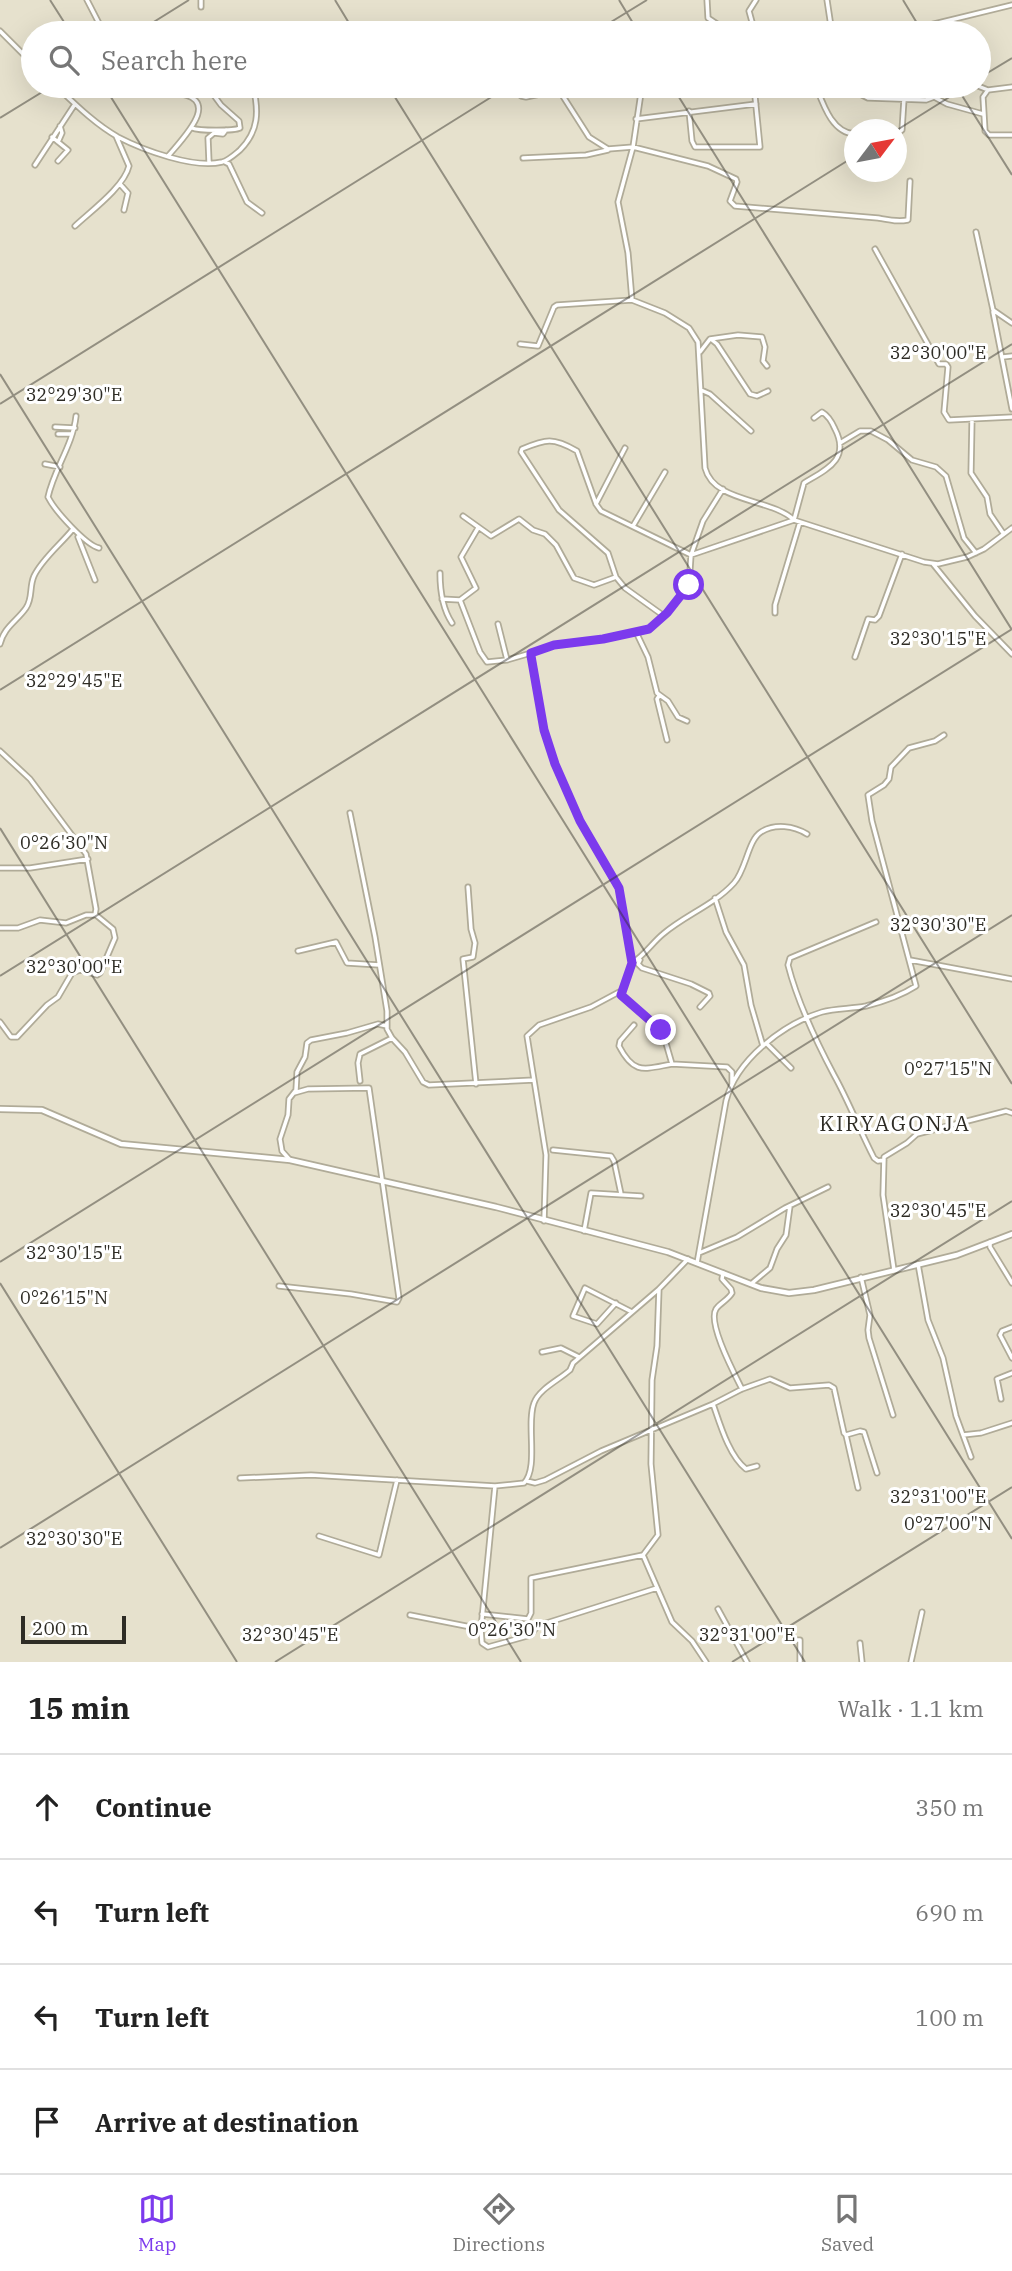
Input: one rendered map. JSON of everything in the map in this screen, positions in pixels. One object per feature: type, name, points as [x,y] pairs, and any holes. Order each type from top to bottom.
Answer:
[{"type":"street","points":[[87,0],[98,21]]},
{"type":"street","points":[[201,0],[201,7]]},
{"type":"street","points":[[707,0],[708,18],[712,21]]},
{"type":"street","points":[[752,21],[749,11],[757,0]]},
{"type":"street","points":[[827,0],[830,21]]},
{"type":"street","points":[[997,0],[997,8]]},
{"type":"street","points":[[949,21],[1012,5]]},
{"type":"street","points":[[0,31],[21,52]]},
{"type":"street","points":[[991,90],[1012,87]]},
{"type":"street","points":[[69,98],[115,135],[134,145],[169,156],[229,164],[247,202],[261,212]]},
{"type":"street","points":[[169,156],[199,117],[198,105],[191,98]]},
{"type":"street","points":[[192,128],[200,132],[219,128],[235,130],[241,125],[216,98]]},
{"type":"street","points":[[223,162],[232,157],[253,136],[256,98]]},
{"type":"street","points":[[565,98],[589,137],[610,150]]},
{"type":"street","points":[[632,300],[628,253],[618,202],[633,147],[640,98]]},
{"type":"street","points":[[689,111],[695,147],[758,148],[761,144],[755,98]]},
{"type":"street","points":[[822,98],[835,124],[844,132]]},
{"type":"street","points":[[867,98],[919,98]]},
{"type":"street","points":[[936,98],[947,104],[983,114]]},
{"type":"street","points":[[982,98],[985,131],[989,135],[1012,135]]},
{"type":"street","points":[[903,119],[904,99]]},
{"type":"street","points":[[34,165],[75,104]]},
{"type":"street","points":[[636,119],[756,104]]},
{"type":"street","points":[[58,142],[62,133],[60,126]]},
{"type":"street","points":[[209,162],[208,138],[214,133],[223,134],[226,130]]},
{"type":"street","points":[[75,226],[120,184],[129,166],[115,135]]},
{"type":"street","points":[[52,137],[68,150],[58,161]]},
{"type":"street","points":[[523,158],[586,155],[633,147],[708,166],[736,179],[730,201],[736,206],[868,217],[895,222],[908,220],[910,180]]},
{"type":"street","points":[[120,184],[128,193],[124,210]]},
{"type":"street","points":[[976,232],[1012,409]]},
{"type":"street","points":[[875,249],[939,364],[946,364],[948,367],[945,417],[949,420],[1012,417]]},
{"type":"street","points":[[520,344],[538,346],[557,305],[632,300],[682,322],[697,338],[705,468],[711,483],[785,513],[793,520],[933,564],[976,553],[1012,528]]},
{"type":"street","points":[[993,310],[1012,323]]},
{"type":"street","points":[[697,357],[710,339],[738,335],[762,337],[765,347],[763,361],[767,366]]},
{"type":"street","points":[[710,339],[717,344],[750,394],[757,396],[768,391]]},
{"type":"street","points":[[1003,357],[1012,356]]},
{"type":"street","points":[[701,390],[710,394],[751,431]]},
{"type":"street","points":[[793,520],[804,483],[832,465],[841,448],[839,437],[826,414],[822,412],[814,418]]},
{"type":"street","points":[[76,416],[75,428],[48,497],[77,535],[95,580]]},
{"type":"street","points":[[972,420],[971,473],[987,497],[990,514],[1003,533]]},
{"type":"street","points":[[55,427],[75,428]]},
{"type":"street","points":[[840,443],[860,431],[871,431],[888,440],[912,460],[936,467],[946,476],[964,537],[976,553]]},
{"type":"street","points":[[58,434],[72,434]]},
{"type":"street","points":[[664,615],[625,587],[616,577],[608,553],[559,510],[521,452],[522,449],[546,439],[565,444],[577,451],[601,511],[691,555],[793,520]]},
{"type":"street","points":[[596,504],[625,448]]},
{"type":"street","points":[[45,464],[60,467]]},
{"type":"street","points":[[633,526],[665,472]]},
{"type":"street","points":[[460,600],[487,662],[507,660],[554,645],[649,629],[689,585],[691,555],[703,521],[723,489]]},
{"type":"street","points":[[463,516],[491,536],[519,519],[533,530],[545,534],[556,545],[574,578],[594,585],[616,577]]},
{"type":"street","points":[[775,613],[800,522]]},
{"type":"street","points":[[442,599],[460,600],[476,588],[460,557],[478,528]]},
{"type":"street","points":[[0,644],[3,634],[28,605],[31,585],[38,568],[73,529]]},
{"type":"street","points":[[77,535],[99,548]]},
{"type":"street","points":[[855,657],[868,619],[875,620],[879,616],[902,554]]},
{"type":"street","points":[[933,564],[975,616],[1012,654]]},
{"type":"street","points":[[440,573],[442,599],[452,623]]},
{"type":"street","points":[[498,624],[507,660]]},
{"type":"street","points":[[636,632],[648,657],[652,679],[660,696],[668,701],[678,717],[687,721]]},
{"type":"street","points":[[531,653],[548,744],[580,821],[619,888],[632,963],[621,993]]},
{"type":"street","points":[[660,696],[657,699],[667,740]]},
{"type":"street","points":[[697,1263],[726,1101],[732,1084],[750,1057],[806,1018],[871,1004],[914,988],[917,984],[872,821],[868,794],[884,785],[891,767],[909,748],[934,741],[944,735]]},
{"type":"street","points":[[0,751],[30,779],[88,859],[97,918],[113,929],[115,938],[99,974],[80,970],[72,973],[58,997],[17,1037],[10,1037],[0,1022]]},
{"type":"street","points":[[350,813],[387,1011],[387,1026],[392,1038],[405,1052],[425,1084],[534,1080]]},
{"type":"street","points":[[700,1007],[710,996],[709,993],[691,984],[642,968],[638,964],[641,958],[663,933],[715,898],[739,876],[759,832],[783,826],[799,829],[807,834]]},
{"type":"street","points":[[0,868],[30,868],[88,859]]},
{"type":"street","points":[[468,887],[471,929],[475,943],[474,957],[463,959],[476,1084]]},
{"type":"street","points":[[715,898],[726,932],[744,965],[751,1005],[765,1045],[791,1068]]},
{"type":"street","points":[[0,928],[18,928],[40,920],[66,923],[96,914]]},
{"type":"street","points":[[876,922],[789,960],[788,967],[806,1018],[822,1049],[822,1056],[834,1074],[874,1158],[878,1161],[884,1160]]},
{"type":"street","points":[[298,951],[336,942],[347,962],[379,965]]},
{"type":"street","points":[[632,963],[641,958]]},
{"type":"street","points":[[911,960],[1012,979]]},
{"type":"street","points":[[621,993],[663,1033],[672,1064]]},
{"type":"street","points":[[544,1221],[545,1156],[527,1036],[539,1025],[591,1007],[621,993]]},
{"type":"street","points":[[290,1160],[282,1151],[280,1139],[288,1115],[289,1099],[294,1093],[297,1072],[309,1041],[378,1024],[387,1026]]},
{"type":"street","points":[[634,1025],[619,1046],[636,1069],[672,1064],[727,1068],[732,1072],[732,1084]]},
{"type":"street","points":[[360,1081],[360,1054],[392,1038]]},
{"type":"street","points":[[279,1286],[397,1302],[399,1300],[369,1088],[308,1089],[294,1093]]},
{"type":"street","points":[[0,1109],[42,1110],[87,1131],[124,1144],[240,1153],[290,1160],[496,1207],[688,1259],[775,1291],[801,1292],[957,1255],[1012,1234]]},
{"type":"street","points":[[894,1270],[883,1195],[886,1155],[917,1134],[1006,1111],[1012,1113]]},
{"type":"street","points":[[553,1150],[611,1156],[621,1194]]},
{"type":"street","points":[[699,1253],[737,1237],[828,1187]]},
{"type":"street","points":[[584,1231],[589,1195],[594,1192],[641,1196]]},
{"type":"street","points":[[751,1284],[770,1268],[786,1235],[790,1206]]},
{"type":"street","points":[[990,1242],[990,1247],[1012,1283]]},
{"type":"street","points":[[527,1481],[534,1403],[539,1395],[659,1289],[688,1259]]},
{"type":"street","points":[[918,1264],[928,1320],[943,1358],[952,1404],[971,1457]]},
{"type":"street","points":[[723,1273],[722,1279],[732,1293],[716,1309],[714,1319],[719,1338],[742,1389]]},
{"type":"street","points":[[861,1277],[870,1315],[867,1331],[893,1415]]},
{"type":"street","points":[[616,1303],[597,1324],[573,1316],[585,1288],[616,1303],[632,1312]]},
{"type":"street","points":[[482,1614],[528,1619],[531,1613],[531,1578],[643,1555],[658,1535],[651,1464],[652,1380],[657,1346],[659,1289]]},
{"type":"street","points":[[1012,1327],[1002,1331],[1000,1335],[1012,1358]]},
{"type":"street","points":[[542,1352],[561,1348],[579,1357]]},
{"type":"street","points":[[1001,1399],[997,1379],[1012,1373]]},
{"type":"street","points":[[240,1478],[312,1475],[495,1486],[522,1484],[527,1481],[535,1483],[601,1451],[770,1379],[790,1388],[834,1388],[858,1488]]},
{"type":"street","points":[[713,1404],[733,1453],[742,1466],[746,1469],[757,1466]]},
{"type":"street","points":[[963,1434],[981,1433],[1012,1423]]},
{"type":"street","points":[[846,1435],[864,1432],[877,1474]]},
{"type":"street","points":[[319,1536],[379,1555],[397,1480]]},
{"type":"street","points":[[495,1486],[481,1629],[482,1643],[488,1647],[531,1635],[537,1626],[657,1588]]},
{"type":"street","points":[[643,1555],[672,1622],[692,1640],[706,1662]]},
{"type":"street","points":[[718,1609],[747,1662]]},
{"type":"street","points":[[911,1662],[922,1612]]},
{"type":"street","points":[[410,1615],[481,1629]]},
{"type":"street","points":[[791,1640],[800,1640],[800,1662]]},
{"type":"street","points":[[860,1643],[862,1662]]},
{"type":"district","name":"KIRYAGONJA","points":[[895,1123]]},
{"type":"route","points":[[661,1030],[621,995],[632,963],[619,888],[580,821],[555,764],[544,730],[531,653],[554,645],[646,631],[667,613],[689,585]]}]
